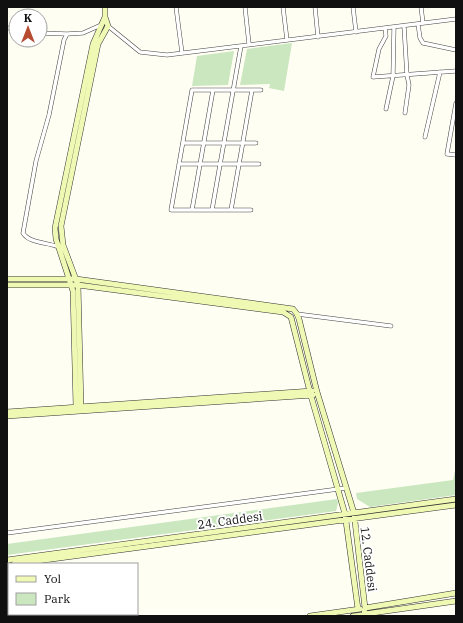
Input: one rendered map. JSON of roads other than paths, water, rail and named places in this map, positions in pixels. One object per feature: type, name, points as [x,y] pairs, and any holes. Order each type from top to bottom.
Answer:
[{"type":"street","points":[[105,7],[105,17],[108,26],[142,53],[162,55],[456,19]]},
{"type":"street","points":[[176,7],[182,53]]},
{"type":"street","points":[[245,7],[249,44]]},
{"type":"street","points":[[283,7],[287,40]]},
{"type":"street","points":[[315,7],[318,36]]},
{"type":"street","points":[[353,7],[356,32]]},
{"type":"street","points":[[421,7],[423,23]]},
{"type":"street","points":[[79,408],[72,285],[68,279],[58,247],[55,236],[55,224],[92,44],[105,17]]},
{"type":"street","points":[[418,24],[420,38],[423,43],[456,50]]},
{"type":"street","points":[[48,33],[83,33],[101,25]]},
{"type":"street","points":[[79,408],[78,285],[62,242],[61,223],[98,44],[108,26]]},
{"type":"street","points":[[404,26],[409,85],[405,114]]},
{"type":"street","points":[[386,109],[393,76],[394,27]]},
{"type":"street","points":[[385,28],[386,36],[379,49],[373,77],[456,71]]},
{"type":"street","points":[[58,247],[28,238],[23,230],[36,161],[50,116],[62,44],[67,34]]},
{"type":"street","points":[[212,210],[241,46]]},
{"type":"street","points":[[425,137],[440,72]]},
{"type":"street","points":[[251,210],[171,210],[192,90],[261,90]]},
{"type":"street","points":[[192,210],[213,90]]},
{"type":"street","points":[[231,210],[252,90]]},
{"type":"street","points":[[456,103],[454,127],[447,154],[456,155]]},
{"type":"street","points":[[183,143],[256,143]]},
{"type":"street","points":[[179,164],[259,164]]},
{"type":"street","points":[[7,279],[76,279],[288,308],[297,314],[391,326]]},
{"type":"street","name":"12. Caddesi","points":[[7,285],[78,285],[287,314],[294,321],[310,393],[339,489],[362,613]]},
{"type":"street","name":"12. Caddesi","points":[[297,314],[316,392],[354,516],[362,613]]},
{"type":"street","points":[[7,412],[316,392]]},
{"type":"street","points":[[7,416],[79,408]]},
{"type":"street","points":[[7,533],[346,488]]},
{"type":"street","name":"24. Caddesi","points":[[354,516],[456,499]]},
{"type":"street","name":"24. Caddesi","points":[[7,560],[456,504]]},
{"type":"street","name":"24. Caddesi","points":[[21,563],[345,517]]},
{"type":"street","points":[[353,616],[456,593]]},
{"type":"street","points":[[310,616],[362,613],[376,614],[456,601]]}]
